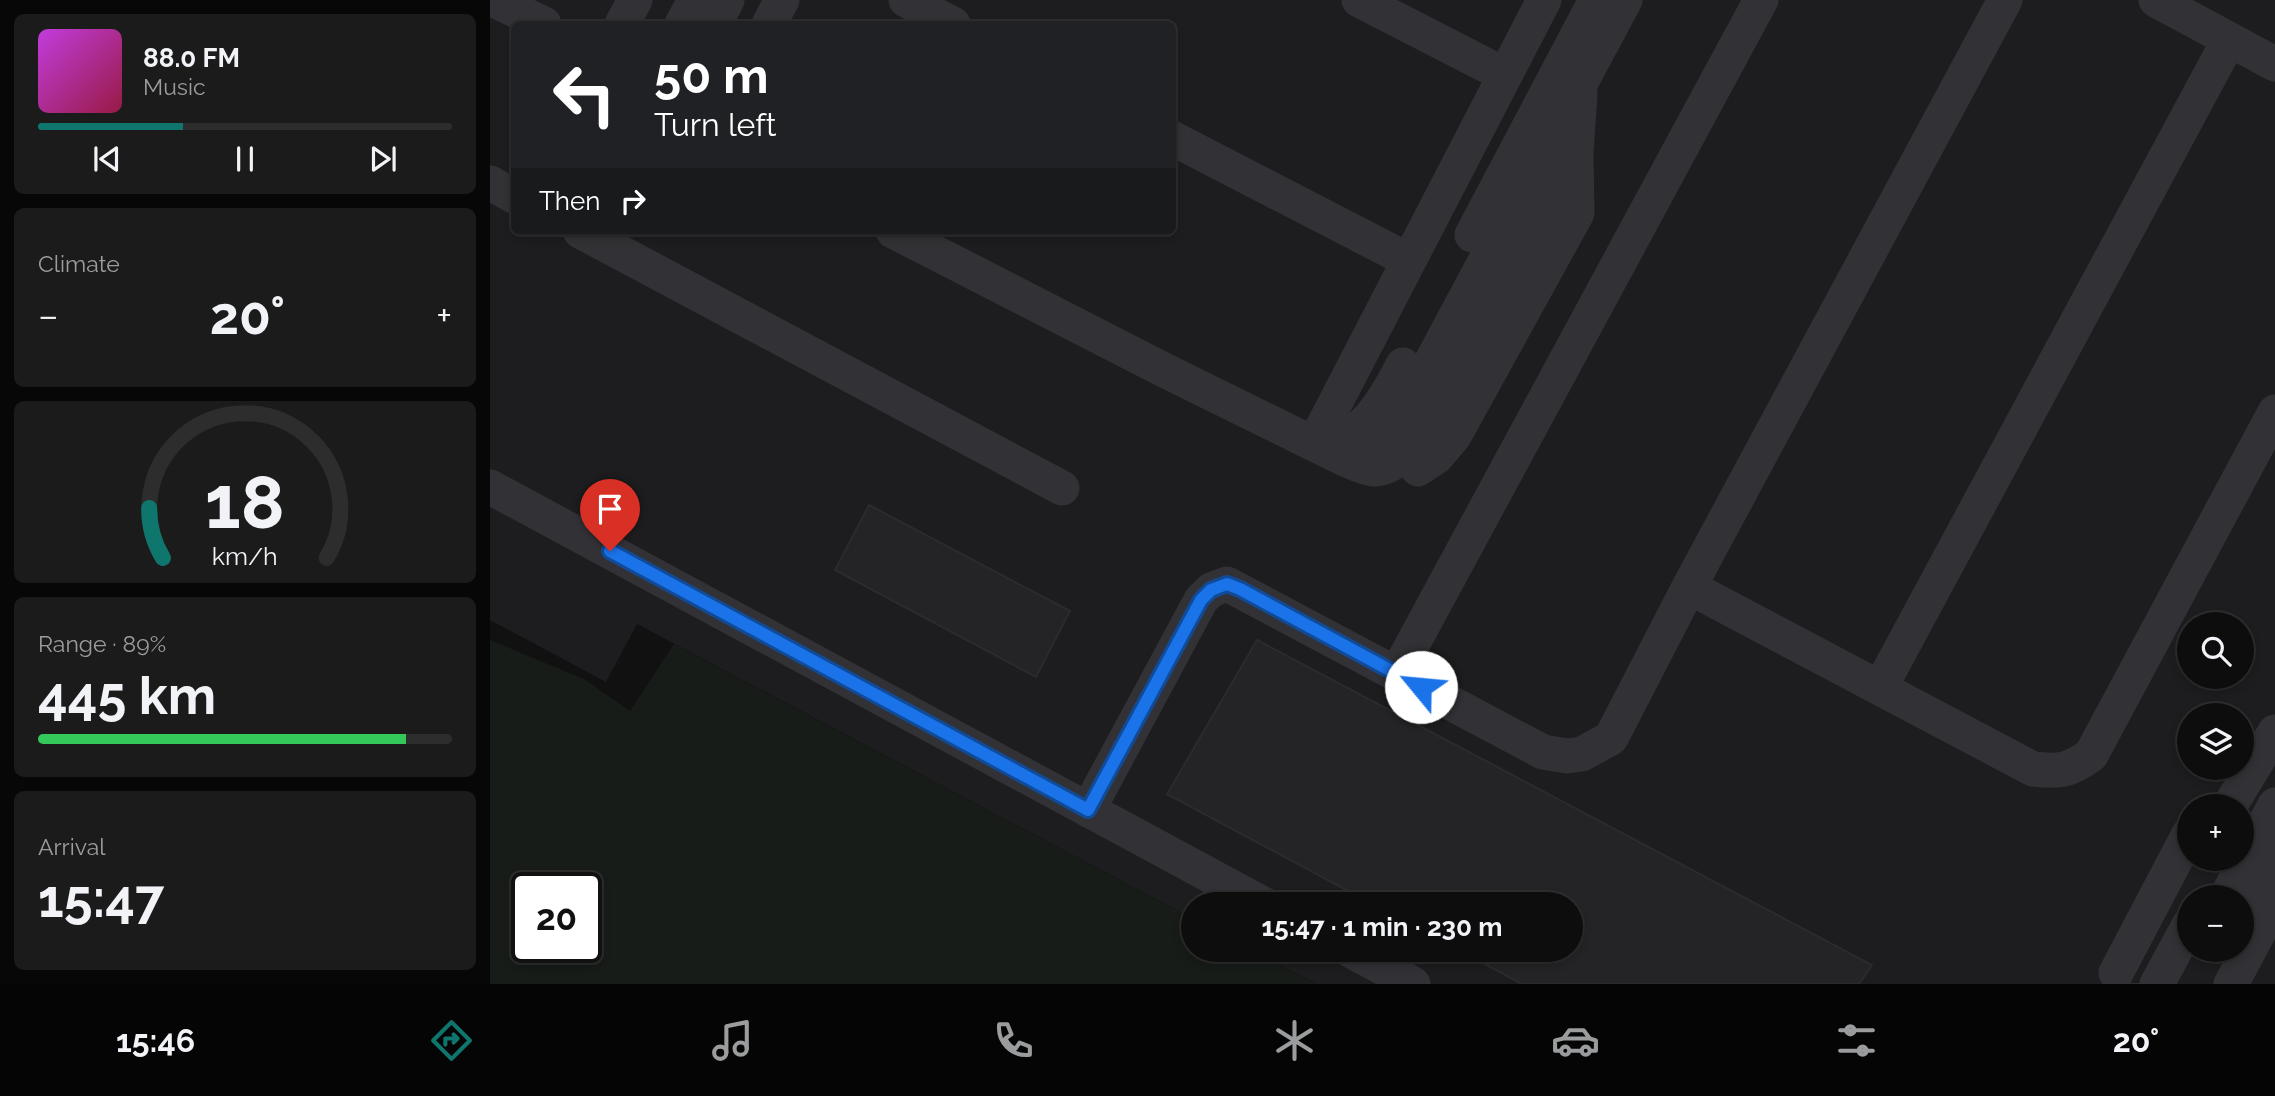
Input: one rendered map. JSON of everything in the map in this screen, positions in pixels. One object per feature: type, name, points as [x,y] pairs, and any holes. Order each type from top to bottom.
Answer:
[{"type":"lane","points":[[494,0],[538,21]]},
{"type":"lane","points":[[624,21],[635,0]]},
{"type":"lane","points":[[684,21],[695,0]]},
{"type":"lane","points":[[716,21],[727,0]]},
{"type":"lane","points":[[771,21],[782,0]]},
{"type":"lane","points":[[906,0],[947,21]]},
{"type":"lane","points":[[1359,0],[1505,75]]},
{"type":"lane","points":[[1314,444],[1544,0]]},
{"type":"lane","points":[[1314,444],[1326,445],[1349,436],[1385,400],[1597,0]]},
{"type":"lane","points":[[1360,465],[1366,451],[1391,433],[1404,413],[1625,0]]},
{"type":"lane","points":[[1397,673],[1761,0]]},
{"type":"lane","points":[[1088,810],[1201,600],[1211,590],[1227,584],[1543,752],[1567,756],[1582,754],[1611,738],[1689,587],[2005,0]]},
{"type":"lane","points":[[2156,0],[2275,64]]},
{"type":"lane","points":[[1880,688],[2229,40]]},
{"type":"lane","points":[[901,235],[1314,444],[1360,465],[1387,466],[1410,451],[1430,428],[1576,153],[1581,83]]},
{"type":"lane","points":[[1176,140],[1408,260]]},
{"type":"lane","points":[[490,183],[511,194]]},
{"type":"lane","points":[[588,235],[1062,488]]},
{"type":"lane","points":[[1689,587],[2033,769],[2055,772],[2074,767],[2091,755],[2275,412]]},
{"type":"lane","points":[[490,487],[1241,892]]},
{"type":"lane","points":[[2254,732],[2275,708]]},
{"type":"lane","points":[[2237,794],[2275,732]]},
{"type":"lane","points":[[2254,809],[2275,771]]},
{"type":"lane","points":[[2233,885],[2275,805]]},
{"type":"lane","points":[[2254,897],[2275,858]]},
{"type":"lane","points":[[2135,980],[2177,866]]},
{"type":"lane","points":[[2135,980],[2194,871]]},
{"type":"lane","points":[[2231,984],[2275,902]]},
{"type":"lane","points":[[2135,980],[2177,937]]},
{"type":"lane","points":[[2252,984],[2275,943]]},
{"type":"lane","points":[[1372,962],[1413,984]]},
{"type":"lane","points":[[2181,984],[2193,962]]},
{"type":"lane","points":[[2208,984],[2220,962]]},
{"type":"shaded area","points":[[490,0],[2275,0],[2275,984],[1316,984],[1275,962],[1583,962],[1583,892],[1181,892],[1181,913],[637,624],[606,682],[490,620]]},
{"type":"shaded area","points":[[490,640],[584,679],[630,711],[674,644],[1181,913],[1181,962],[1275,962],[1316,984],[490,984]]},
{"type":"building","points":[[869,505],[1070,611],[1036,677],[835,570]]},
{"type":"building","points":[[1257,640],[1872,965],[1859,984],[1522,984],[1481,962],[1583,962],[1583,892],[1350,892],[1167,794]]},
{"type":"route","points":[[610,551],[1088,810],[1201,600],[1211,590],[1227,584],[1421,687]]}]
